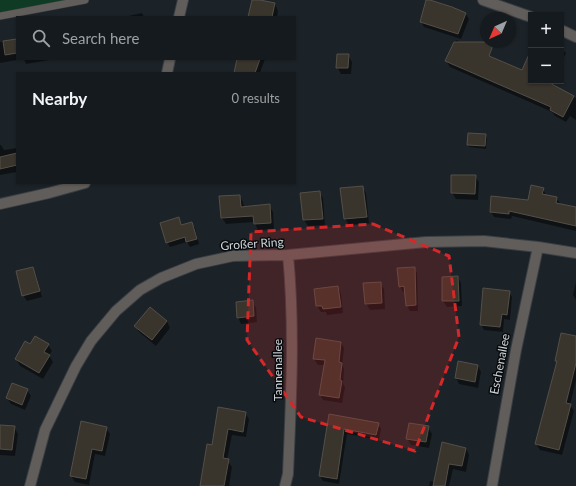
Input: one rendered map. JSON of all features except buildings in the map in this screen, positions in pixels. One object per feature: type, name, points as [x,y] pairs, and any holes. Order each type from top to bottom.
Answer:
[{"type":"street","points":[[179,16],[183,0]]},
{"type":"street","points":[[483,0],[528,16]]},
{"type":"street","points":[[564,32],[576,38]]},
{"type":"street","points":[[167,72],[170,60]]},
{"type":"street","points":[[0,204],[81,184]]},
{"type":"street","name":"Großer Ring","points":[[30,486],[45,430],[59,399],[91,340],[116,311],[140,290],[161,278],[196,264],[233,256],[288,255],[426,242],[484,241],[576,253]]},
{"type":"street","name":"Eschenallee","points":[[492,486],[516,350],[538,247]]},
{"type":"street","name":"Tannenallee","points":[[285,486],[288,474],[292,384],[291,283],[288,255]]},
{"type":"lane","points":[[0,16],[85,0]]},
{"type":"highlighted area","points":[[373,224],[449,256],[459,337],[415,451],[301,417],[247,340],[251,232]]},
{"type":"green space","points":[[0,0],[68,0],[0,12]]}]
